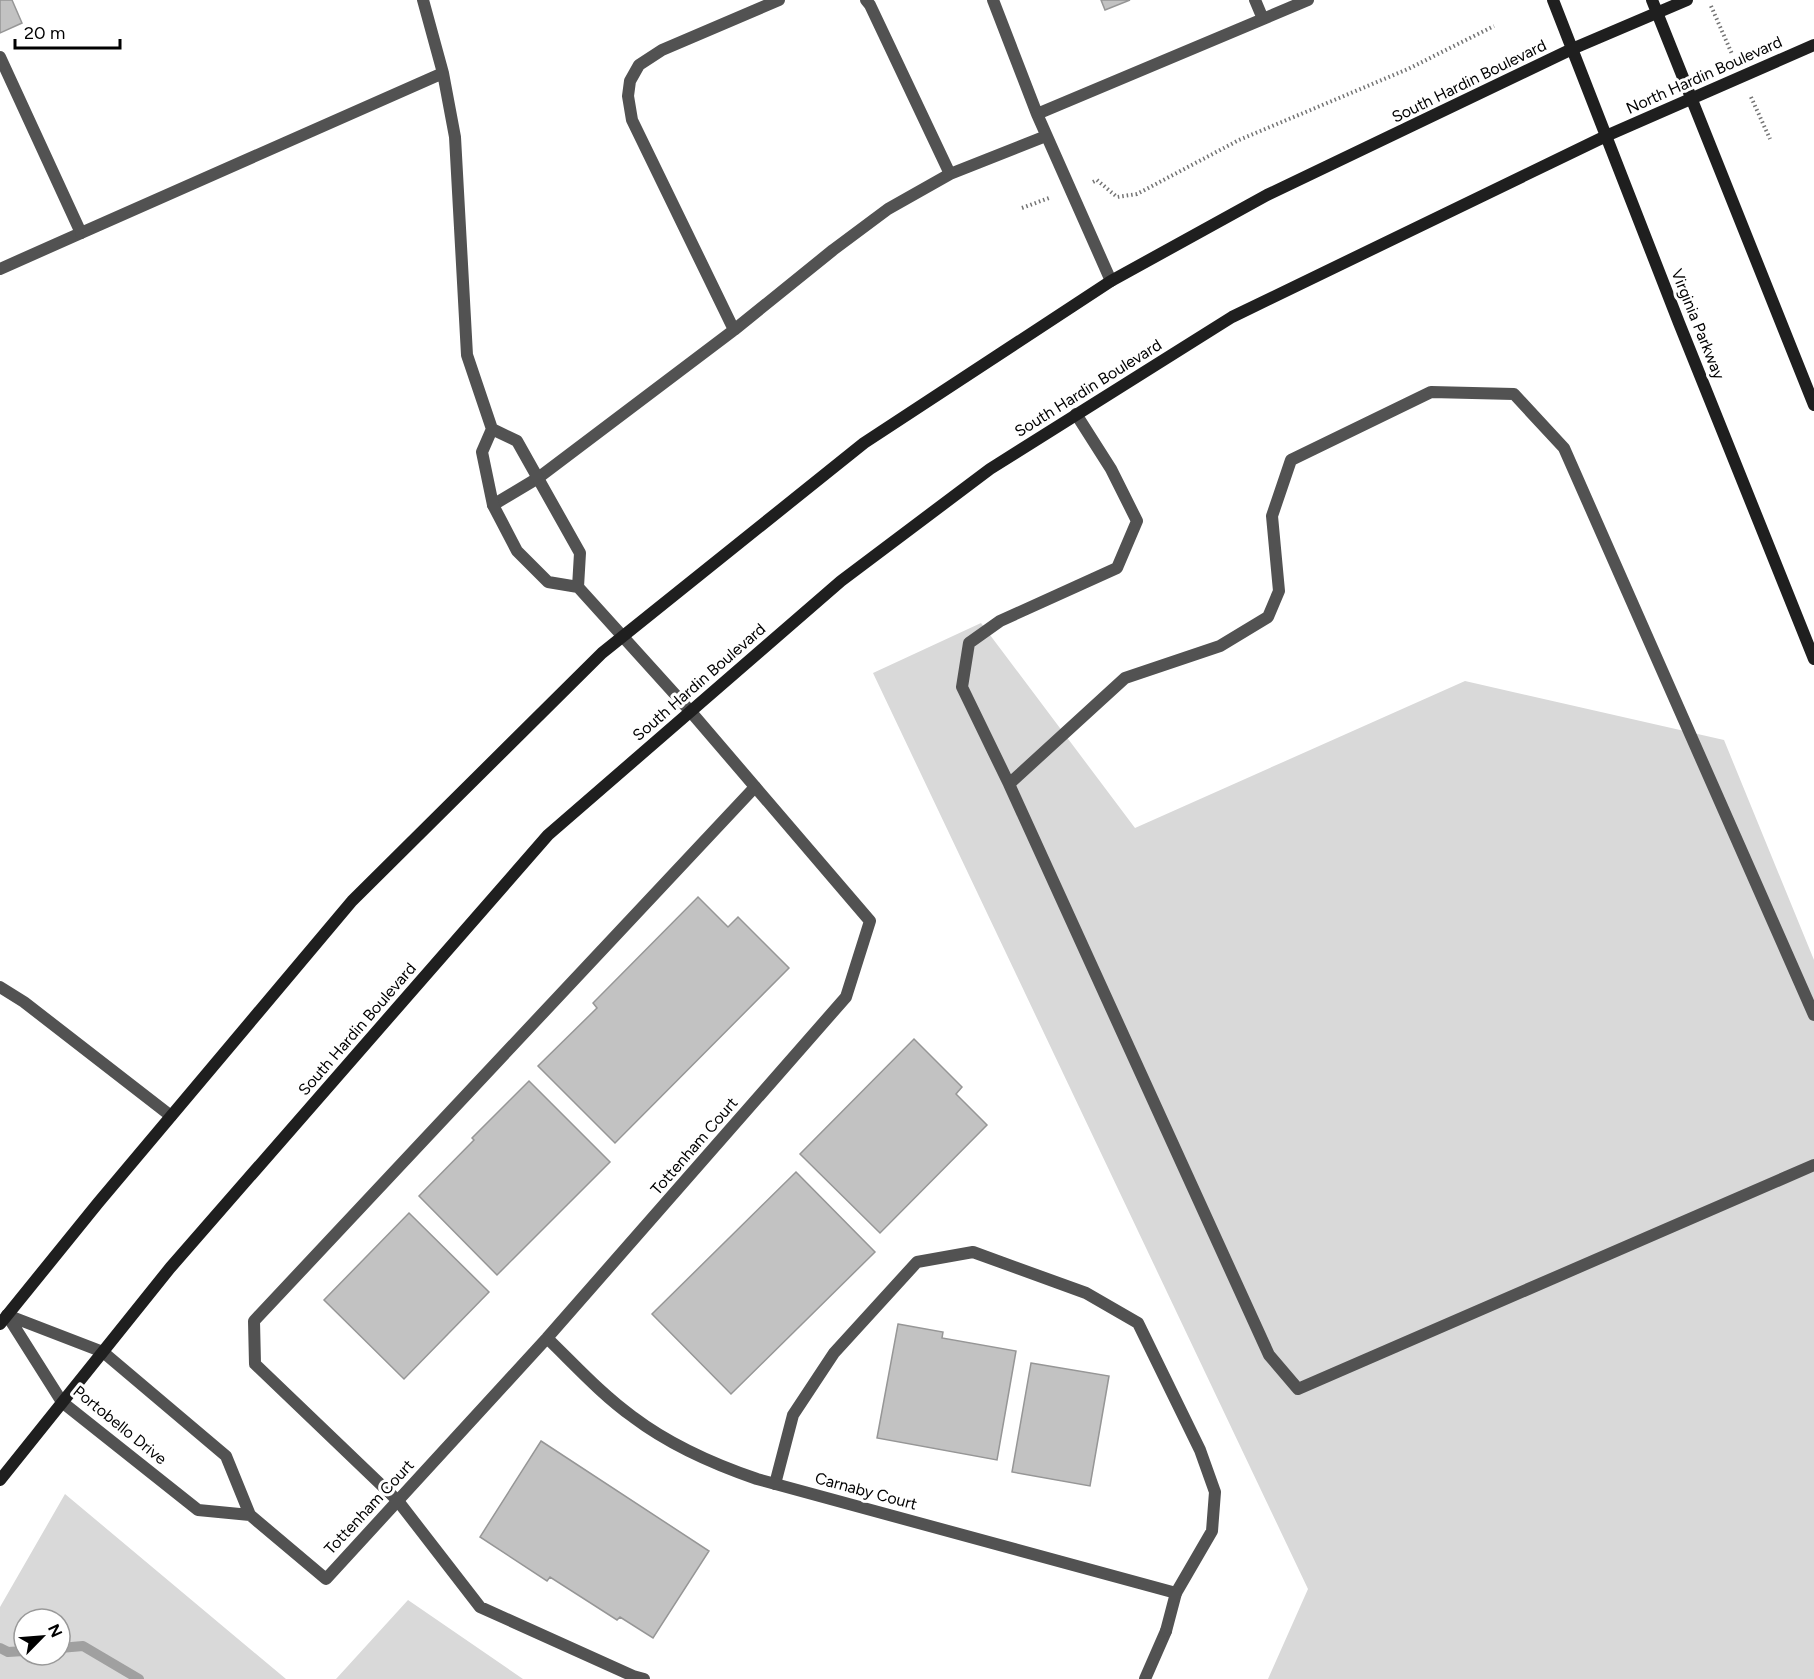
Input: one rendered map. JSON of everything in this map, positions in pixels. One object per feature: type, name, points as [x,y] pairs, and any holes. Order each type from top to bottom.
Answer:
[{"type":"main road","name":"Virginia Parkway","points":[[1554,0],[1814,659]]},
{"type":"main road","points":[[1652,0],[1814,405]]},
{"type":"main road","points":[[1572,49],[1687,0]]},
{"type":"main road","name":"North Hardin Boulevard","points":[[1606,136],[1814,45]]},
{"type":"main road","name":"South Hardin Boulevard","points":[[4,1319],[352,901],[602,653],[864,443],[1111,281],[1267,195],[1572,49]]},
{"type":"main road","name":"South Hardin Boulevard","points":[[0,1480],[170,1268],[548,835],[841,581],[990,469],[1232,317],[1606,136]]},
{"type":"street","points":[[423,0],[443,73],[455,137],[467,355],[492,429],[482,452],[493,505],[517,551],[548,582],[578,587],[580,553],[517,441],[492,429]]},
{"type":"street","points":[[734,330],[632,120],[628,96],[630,81],[639,65],[662,50],[779,0]]},
{"type":"street","points":[[866,0],[950,174]]},
{"type":"street","points":[[993,0],[1046,136],[1111,281]]},
{"type":"street","points":[[1255,0],[1263,19]]},
{"type":"street","points":[[1037,114],[1308,0]]},
{"type":"street","points":[[0,57],[81,233]]},
{"type":"street","points":[[0,269],[443,73]]},
{"type":"street","points":[[493,505],[538,478],[734,330],[888,209],[950,174],[1046,136]]},
{"type":"street","points":[[1009,784],[1125,678],[1220,646],[1268,617],[1279,591],[1272,516],[1291,460],[1431,392],[1514,394],[1564,448],[1814,1015]]},
{"type":"street","points":[[1076,414],[1111,469],[1137,521],[1117,568],[1000,621],[969,644],[962,687],[1009,784],[1269,1355],[1298,1389],[1814,1165]]},
{"type":"street","name":"Tottenham Court","points":[[250,1515],[326,1579],[547,1338],[846,997],[870,921],[691,712],[578,587]]},
{"type":"street","points":[[644,1679],[480,1607],[398,1501],[255,1364],[254,1322],[755,787]]},
{"type":"street","points":[[0,987],[24,1002],[171,1116]]},
{"type":"street","points":[[775,1484],[793,1415],[834,1353],[917,1262],[973,1252],[1086,1293],[1138,1323],[1200,1450],[1215,1492],[1212,1531],[1176,1593],[1166,1631],[1145,1679]]},
{"type":"street","points":[[4,1319],[103,1352],[226,1455],[250,1515]]},
{"type":"street","name":"Portobello Drive","points":[[4,1319],[62,1402],[198,1510],[250,1515]]},
{"type":"street","name":"Carnaby Court","points":[[547,1338],[606,1395],[633,1417],[692,1454],[724,1468],[775,1484],[1176,1593]]},
{"type":"path","points":[[1022,207],[1097,180],[1117,197],[1137,194],[1239,140],[1408,69],[1494,26]]},
{"type":"shaded area","points":[[981,623],[1135,828],[1465,681],[1724,740],[1814,960],[1814,1679],[1268,1679],[1308,1589],[873,673]]},
{"type":"shaded area","points":[[65,1494],[286,1679],[0,1679],[0,1607]]},
{"type":"shaded area","points":[[408,1600],[523,1679],[336,1679]]},
{"type":"building","points":[[0,0],[12,0],[22,23],[0,33]]},
{"type":"building","points":[[1101,0],[1130,0],[1105,10]]},
{"type":"building","points":[[698,897],[728,927],[738,917],[789,968],[615,1143],[538,1066],[597,1008],[593,1003]]},
{"type":"building","points":[[914,1039],[962,1087],[956,1094],[987,1125],[880,1233],[800,1154]]},
{"type":"building","points":[[529,1081],[610,1162],[497,1275],[419,1196]]},
{"type":"building","points":[[796,1172],[875,1252],[731,1394],[652,1314]]},
{"type":"building","points":[[409,1213],[489,1292],[404,1379],[324,1300]]},
{"type":"building","points":[[898,1324],[943,1332],[942,1338],[1016,1351],[997,1460],[877,1438]]},
{"type":"building","points":[[1031,1363],[1109,1376],[1090,1486],[1012,1472]]},
{"type":"building","points":[[541,1441],[709,1551],[653,1638],[620,1617],[617,1620],[550,1577],[547,1581],[480,1537]]},
{"type":"waterway","points":[[72,1647],[83,1646],[139,1679]]},
{"type":"waterway","points":[[0,1648],[12,1652]]}]
